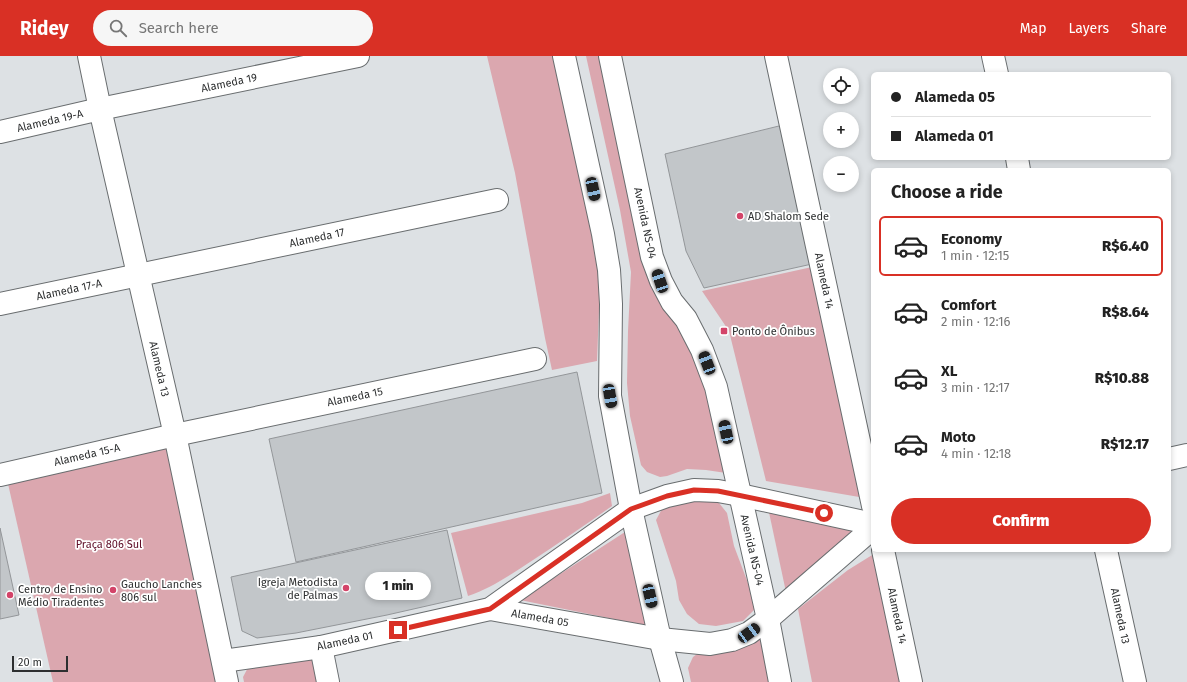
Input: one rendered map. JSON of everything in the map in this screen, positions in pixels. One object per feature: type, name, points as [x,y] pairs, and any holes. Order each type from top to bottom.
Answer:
[{"type":"street","name":"Alameda 13","points":[[88,56],[175,435],[227,682]]},
{"type":"street","name":"Alameda 19","points":[[100,110],[358,56]]},
{"type":"street","points":[[564,56],[603,234],[609,270],[611,304],[610,396],[631,509],[660,639],[672,682]]},
{"type":"street","name":"Avenida NS-04","points":[[610,56],[652,257],[660,281],[672,302],[686,319],[702,350],[716,388],[768,619],[780,682]]},
{"type":"street","name":"Alameda 14","points":[[776,56],[871,497]]},
{"type":"street","points":[[993,56],[997,72]]},
{"type":"street","name":"Alameda 19-A","points":[[0,132],[100,110]]},
{"type":"street","name":"Alameda 17","points":[[138,275],[497,200]]},
{"type":"street","name":"Alameda 17-A","points":[[0,304],[138,275]]},
{"type":"street","name":"Alameda 15","points":[[175,435],[535,359]]},
{"type":"street","name":"Alameda 15-A","points":[[0,475],[175,435]]},
{"type":"street","points":[[1171,459],[1187,455]]},
{"type":"street","name":"Alameda 05","points":[[490,609],[631,509],[667,496],[694,490],[718,491],[871,524]]},
{"type":"street","name":"Alameda 05","points":[[490,609],[660,639],[710,644],[732,640],[749,633],[768,619],[871,530]]},
{"type":"street","name":"Alameda 14","points":[[883,552],[911,682]]},
{"type":"street","name":"Alameda 13","points":[[1106,552],[1135,682]]},
{"type":"street","name":"Alameda 01","points":[[223,661],[321,647],[490,609]]},
{"type":"street","points":[[321,647],[328,682]]},
{"type":"green space","points":[[487,56],[553,56],[597,257],[600,283],[597,361],[552,370],[515,173]]},
{"type":"green space","points":[[586,56],[601,56],[674,314],[707,388],[726,473],[687,469],[660,477],[647,472],[641,465],[630,416],[627,383],[631,272],[620,210]]},
{"type":"green space","points":[[812,267],[865,498],[766,481],[729,331],[702,291]]},
{"type":"green space","name":"Praça 806 Sul","points":[[173,438],[224,682],[53,682],[6,475]]},
{"type":"green space","points":[[610,493],[612,506],[508,576],[485,589],[468,596],[451,533],[582,503]]},
{"type":"green space","points":[[708,495],[719,503],[727,513],[734,546],[754,599],[755,609],[743,621],[716,626],[699,624],[687,614],[679,600],[676,581],[656,520],[662,509]]},
{"type":"green space","points":[[767,503],[866,524],[786,592]]},
{"type":"green space","points":[[625,532],[648,626],[520,600]]},
{"type":"green space","points":[[877,552],[909,682],[812,682],[798,609],[848,570]]},
{"type":"green space","points":[[764,633],[775,682],[691,682],[688,668],[693,657],[704,649]]},
{"type":"green space","points":[[317,651],[324,682],[244,682],[243,677],[251,662]]},
{"type":"building","name":"AD Shalom Sede","points":[[783,125],[812,264],[704,288],[686,251],[665,154]]},
{"type":"building","points":[[577,372],[602,493],[296,562],[269,439]]},
{"type":"building","points":[[0,528],[19,615],[0,619]]},
{"type":"building","name":"Igreja Metodista de Palmas","points":[[447,530],[462,598],[296,633],[257,638],[242,631],[231,577]]},
{"type":"place","name":"AD Shalom Sede","points":[[740,216]]},
{"type":"place","name":"Ponto de Ônibus","points":[[724,331]]},
{"type":"place","name":"Igreja Metodista de Palmas","points":[[346,588]]},
{"type":"place","name":"Gaucho Lanches 806 sul","points":[[113,590]]},
{"type":"place","name":"Centro de Ensino Médio Tiradentes","points":[[10,595]]},
{"type":"route","points":[[398,630],[490,609],[631,509],[667,496],[694,490],[718,491],[824,513]]}]
